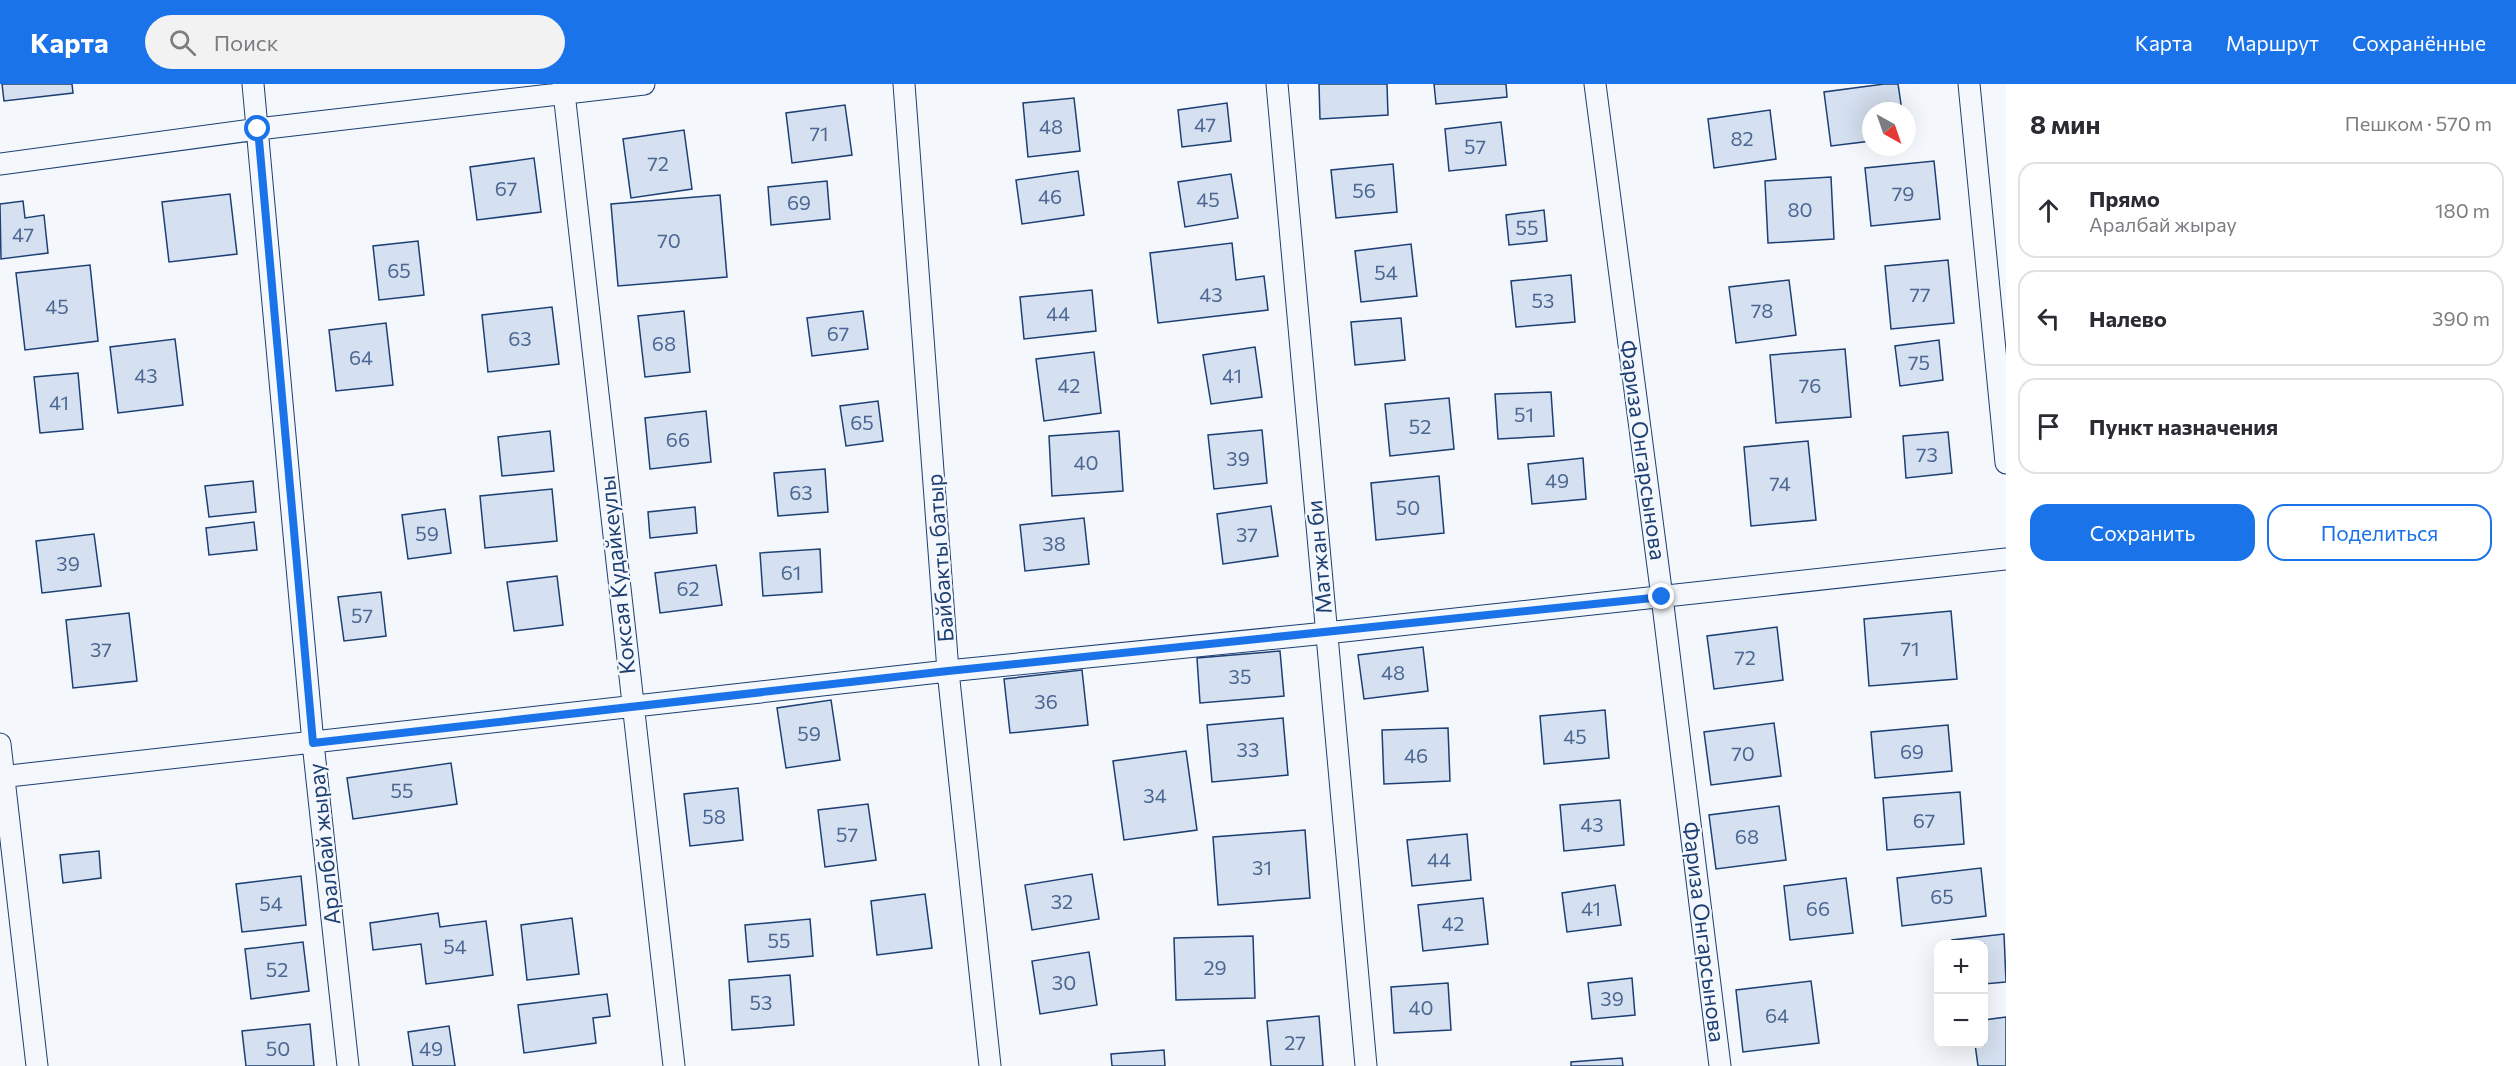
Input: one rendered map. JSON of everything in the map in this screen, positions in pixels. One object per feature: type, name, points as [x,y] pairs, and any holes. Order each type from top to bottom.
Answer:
[{"type":"street","name":"Аралбай жырау","points":[[253,84],[313,743],[348,1066]]},
{"type":"street","points":[[0,164],[563,88],[644,84]]},
{"type":"street","name":"Байбакты батыр","points":[[904,84],[948,671],[990,1066]]},
{"type":"street","name":"Матжан би","points":[[1277,84],[1366,1066]]},
{"type":"street","name":"Фариза Онгарсынова","points":[[1594,84],[1662,597],[1720,1066]]},
{"type":"street","points":[[1969,84],[2006,463]]},
{"type":"street","name":"Коксая Кудайкеулы","points":[[563,88],[674,1066]]},
{"type":"street","points":[[2,776],[948,671],[1326,633],[2006,559]]},
{"type":"street","points":[[0,744],[37,1066]]},
{"type":"building","points":[[2,84],[72,84],[73,93],[4,101]]},
{"type":"building","points":[[1319,84],[1387,84],[1388,115],[1320,119]]},
{"type":"building","points":[[1434,84],[1506,84],[1507,97],[1436,104]]},
{"type":"building","points":[[1898,84],[1901,102],[1862,102],[1862,142],[1831,146],[1824,92]]},
{"type":"building","points":[[1074,98],[1080,151],[1028,157],[1023,103]]},
{"type":"building","points":[[1227,103],[1231,141],[1182,147],[1178,110]]},
{"type":"building","points":[[845,105],[852,155],[792,163],[786,113]]},
{"type":"building","points":[[1770,110],[1776,159],[1714,168],[1708,119]]},
{"type":"building","points":[[1501,122],[1506,165],[1449,171],[1445,129]]},
{"type":"building","points":[[684,130],[692,189],[631,198],[623,139]]},
{"type":"building","points":[[534,158],[541,212],[477,220],[470,167]]},
{"type":"building","points":[[1934,161],[1940,219],[1871,226],[1865,168]]},
{"type":"building","points":[[1393,164],[1397,212],[1336,218],[1331,170]]},
{"type":"building","points":[[1078,171],[1084,215],[1022,224],[1016,180]]},
{"type":"building","points":[[1231,174],[1238,218],[1185,227],[1178,182]]},
{"type":"building","points":[[1831,177],[1834,239],[1768,243],[1765,181]]},
{"type":"building","points":[[827,181],[830,219],[771,225],[768,187]]},
{"type":"building","points":[[230,194],[237,254],[169,262],[162,202]]},
{"type":"building","points":[[720,195],[727,277],[618,286],[611,204]]},
{"type":"building","points":[[23,201],[25,218],[44,215],[48,253],[1,259],[0,204]]},
{"type":"building","points":[[1544,210],[1547,241],[1509,245],[1506,215]]},
{"type":"building","points":[[418,241],[424,295],[379,300],[373,246]]},
{"type":"building","points":[[1232,243],[1236,280],[1264,276],[1268,310],[1158,323],[1150,253]]},
{"type":"building","points":[[1411,244],[1417,296],[1361,302],[1355,251]]},
{"type":"building","points":[[1948,260],[1954,323],[1891,329],[1885,266]]},
{"type":"building","points":[[90,265],[98,341],[25,350],[16,273]]},
{"type":"building","points":[[1571,275],[1575,322],[1516,327],[1511,281]]},
{"type":"building","points":[[1789,280],[1796,335],[1736,343],[1729,287]]},
{"type":"building","points":[[1092,290],[1096,331],[1024,339],[1020,297]]},
{"type":"building","points":[[552,307],[559,364],[488,372],[482,315]]},
{"type":"building","points":[[684,311],[690,372],[645,377],[638,316]]},
{"type":"building","points":[[863,311],[868,349],[812,356],[807,318]]},
{"type":"building","points":[[1401,318],[1405,360],[1355,365],[1351,322]]},
{"type":"building","points":[[386,323],[393,385],[336,391],[329,330]]},
{"type":"building","points":[[175,339],[183,405],[118,413],[110,347]]},
{"type":"building","points":[[1939,340],[1943,380],[1900,386],[1895,346]]},
{"type":"building","points":[[1255,347],[1262,397],[1211,404],[1203,355]]},
{"type":"building","points":[[1845,349],[1851,417],[1776,423],[1770,355]]},
{"type":"building","points":[[1094,352],[1101,413],[1044,421],[1036,359]]},
{"type":"building","points":[[78,373],[83,429],[40,433],[34,377]]},
{"type":"building","points":[[1551,392],[1554,436],[1498,439],[1495,394]]},
{"type":"building","points":[[1449,398],[1454,449],[1390,456],[1385,404]]},
{"type":"building","points":[[878,401],[883,441],[846,446],[840,406]]},
{"type":"building","points":[[706,411],[711,462],[650,469],[645,418]]},
{"type":"building","points":[[1262,430],[1267,483],[1214,489],[1208,435]]},
{"type":"building","points":[[550,431],[554,471],[502,476],[498,437]]},
{"type":"building","points":[[1119,431],[1123,491],[1052,496],[1049,436]]},
{"type":"building","points":[[1948,432],[1952,473],[1906,478],[1903,436]]},
{"type":"building","points":[[1808,441],[1816,520],[1751,526],[1744,447]]},
{"type":"building","points":[[1583,458],[1586,499],[1532,504],[1528,464]]},
{"type":"building","points":[[825,469],[828,512],[778,516],[774,473]]},
{"type":"building","points":[[1439,476],[1444,533],[1376,540],[1371,483]]},
{"type":"building","points":[[253,481],[256,512],[209,517],[205,486]]},
{"type":"building","points":[[552,489],[557,541],[485,548],[480,496]]},
{"type":"building","points":[[1271,506],[1278,556],[1223,564],[1217,514]]},
{"type":"building","points":[[695,507],[697,533],[650,538],[648,512]]},
{"type":"building","points":[[445,509],[451,553],[408,559],[402,515]]},
{"type":"building","points":[[1084,518],[1089,564],[1025,571],[1020,525]]},
{"type":"building","points":[[254,522],[257,550],[209,555],[206,528]]},
{"type":"building","points":[[94,534],[101,586],[42,593],[36,541]]},
{"type":"building","points":[[820,549],[822,592],[763,596],[760,553]]},
{"type":"building","points":[[716,565],[722,605],[660,613],[655,573]]},
{"type":"building","points":[[557,576],[563,625],[514,631],[507,582]]},
{"type":"building","points":[[381,592],[386,636],[344,641],[338,597]]},
{"type":"building","points":[[1951,611],[1957,679],[1869,686],[1864,619]]},
{"type":"building","points":[[129,613],[137,681],[73,688],[66,620]]},
{"type":"building","points":[[1777,627],[1783,680],[1714,689],[1707,636]]},
{"type":"building","points":[[1423,647],[1428,691],[1364,699],[1358,655]]},
{"type":"building","points":[[1280,651],[1284,696],[1200,703],[1197,658]]},
{"type":"building","points":[[1082,670],[1088,725],[1010,733],[1004,679]]},
{"type":"building","points":[[831,700],[840,760],[786,768],[777,708]]},
{"type":"building","points":[[1605,710],[1609,758],[1544,764],[1540,716]]},
{"type":"building","points":[[1283,718],[1288,775],[1212,782],[1207,725]]},
{"type":"building","points":[[1774,723],[1781,776],[1711,785],[1704,732]]},
{"type":"building","points":[[1948,725],[1952,771],[1875,778],[1871,732]]},
{"type":"building","points":[[1448,728],[1450,781],[1384,784],[1382,730]]},
{"type":"building","points":[[1186,751],[1197,830],[1124,840],[1113,761]]},
{"type":"building","points":[[451,763],[457,804],[353,819],[347,778]]},
{"type":"building","points":[[738,788],[743,840],[690,846],[684,794]]},
{"type":"building","points":[[1960,792],[1964,844],[1887,850],[1883,798]]},
{"type":"building","points":[[1620,800],[1624,845],[1564,851],[1560,805]]},
{"type":"building","points":[[868,804],[876,860],[825,867],[818,810]]},
{"type":"building","points":[[1779,806],[1786,860],[1716,869],[1709,815]]},
{"type":"building","points":[[1305,830],[1310,898],[1218,905],[1213,837]]},
{"type":"building","points":[[1467,834],[1471,880],[1412,886],[1407,840]]},
{"type":"building","points":[[99,851],[101,878],[63,883],[60,855]]},
{"type":"building","points":[[1981,868],[1986,916],[1902,926],[1897,878]]},
{"type":"building","points":[[1092,874],[1099,919],[1032,930],[1025,885]]},
{"type":"building","points":[[301,876],[306,925],[242,932],[236,884]]},
{"type":"building","points":[[1846,878],[1853,933],[1790,940],[1784,886]]},
{"type":"building","points":[[1615,885],[1621,925],[1567,932],[1562,893]]},
{"type":"building","points":[[925,894],[932,948],[877,955],[871,901]]},
{"type":"building","points":[[1483,898],[1488,944],[1423,951],[1418,905]]},
{"type":"building","points":[[438,913],[440,927],[486,921],[493,975],[426,984],[421,944],[373,950],[370,923]]},
{"type":"building","points":[[572,918],[579,974],[527,980],[521,925]]},
{"type":"building","points":[[810,919],[813,956],[748,962],[745,925]]},
{"type":"building","points":[[2004,934],[2006,982],[1988,984],[1988,940],[1952,940]]},
{"type":"building","points":[[1253,936],[1255,998],[1176,1000],[1174,938]]},
{"type":"building","points":[[303,942],[309,991],[251,999],[245,949]]},
{"type":"building","points":[[1089,952],[1097,1005],[1040,1014],[1032,961]]},
{"type":"building","points":[[790,975],[794,1025],[732,1030],[729,980]]},
{"type":"building","points":[[1632,978],[1635,1015],[1592,1019],[1588,983]]},
{"type":"building","points":[[1811,981],[1819,1043],[1743,1052],[1736,990]]},
{"type":"building","points":[[1448,983],[1451,1030],[1394,1033],[1391,987]]},
{"type":"building","points":[[607,994],[610,1016],[593,1018],[596,1043],[524,1053],[518,1005]]},
{"type":"building","points":[[1319,1016],[1323,1066],[1271,1066],[1267,1021]]},
{"type":"building","points":[[2006,1017],[2006,1066],[1978,1066],[1976,1048],[1988,1048],[1988,1019]]},
{"type":"building","points":[[310,1024],[314,1066],[246,1066],[242,1031]]},
{"type":"building","points":[[449,1026],[455,1066],[413,1066],[408,1032]]},
{"type":"building","points":[[1164,1050],[1165,1066],[1112,1066],[1111,1054]]},
{"type":"building","points":[[1622,1058],[1623,1066],[1571,1066],[1571,1062]]},
{"type":"route","points":[[258,129],[313,743],[948,671],[1662,597]]}]
